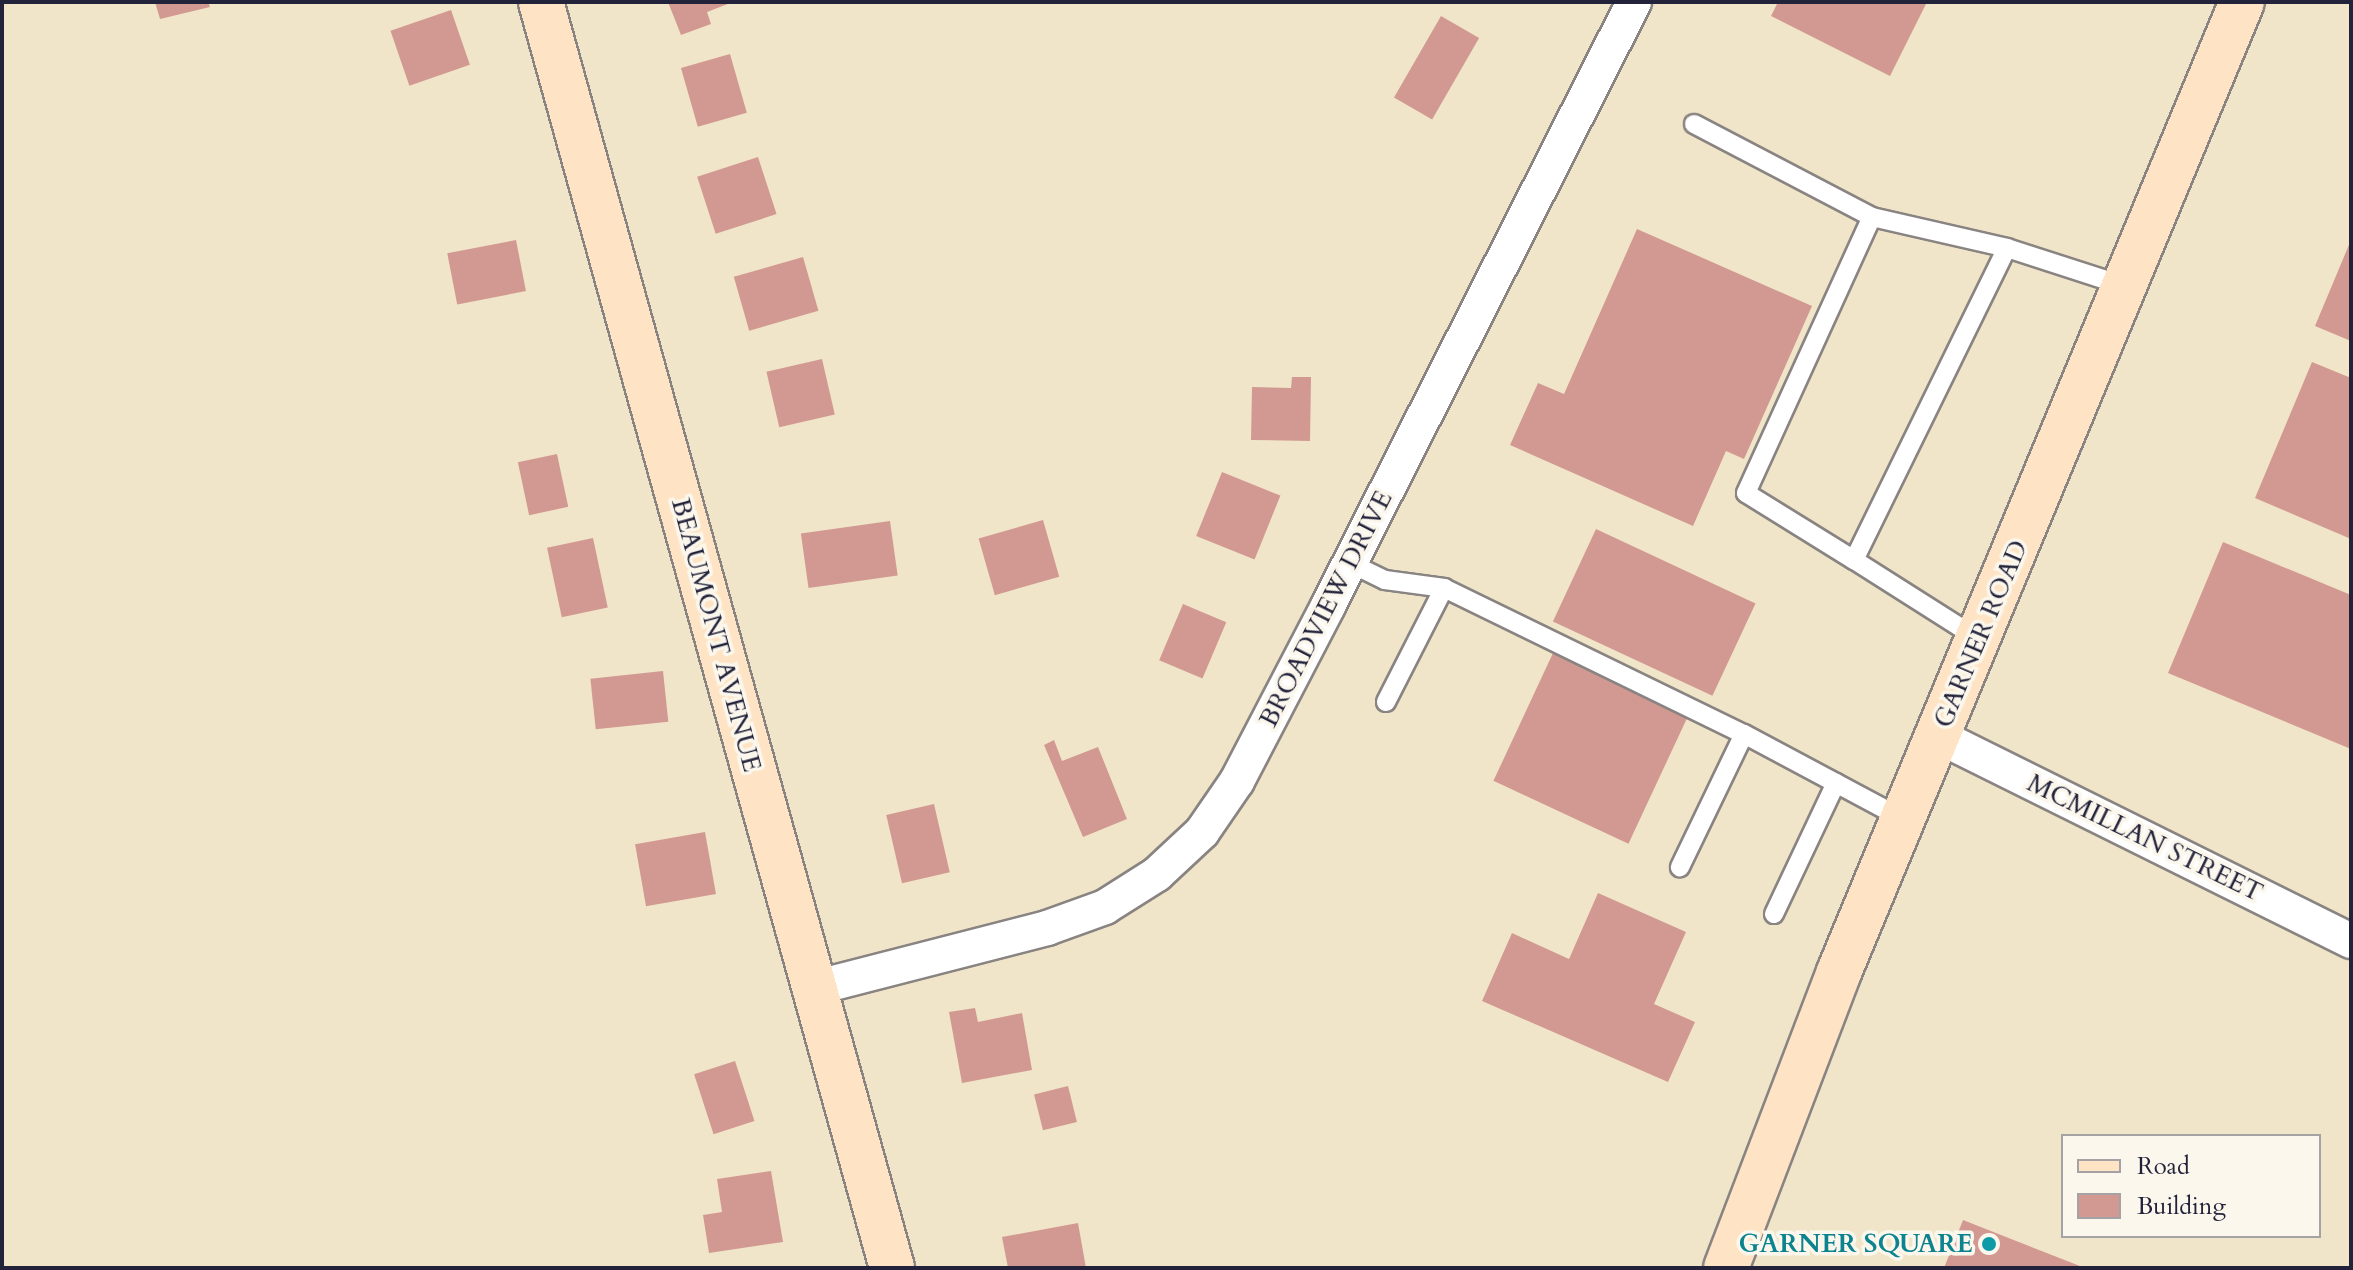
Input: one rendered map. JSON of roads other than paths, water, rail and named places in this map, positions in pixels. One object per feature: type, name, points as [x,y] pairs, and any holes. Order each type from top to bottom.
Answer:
[{"type":"street","name":"BEAUMONT AVENUE","points":[[541,2],[892,1268]]},
{"type":"street","name":"BROADVIEW DRIVE","points":[[814,988],[1047,928],[1105,907],[1157,874],[1202,832],[1237,781],[1634,2]]},
{"type":"street","name":"GARNER ROAD","points":[[1726,1268],[1798,1073],[2242,2]]},
{"type":"street","name":"MCMILLAN STREET","points":[[1938,736],[2351,941]]},
{"type":"lane","points":[[1694,124],[1872,217],[2007,248],[2125,286]]},
{"type":"lane","points":[[1872,217],[1746,493],[1979,640]]},
{"type":"lane","points":[[1854,560],[2007,248]]},
{"type":"lane","points":[[1350,563],[1385,580],[1444,588],[1744,734],[1903,819]]},
{"type":"lane","points":[[1386,702],[1444,588]]},
{"type":"lane","points":[[1680,867],[1744,734]]},
{"type":"lane","points":[[1774,914],[1836,783]]},
{"type":"place","name":"GARNER SQUARE","points":[[1989,1244]]}]
